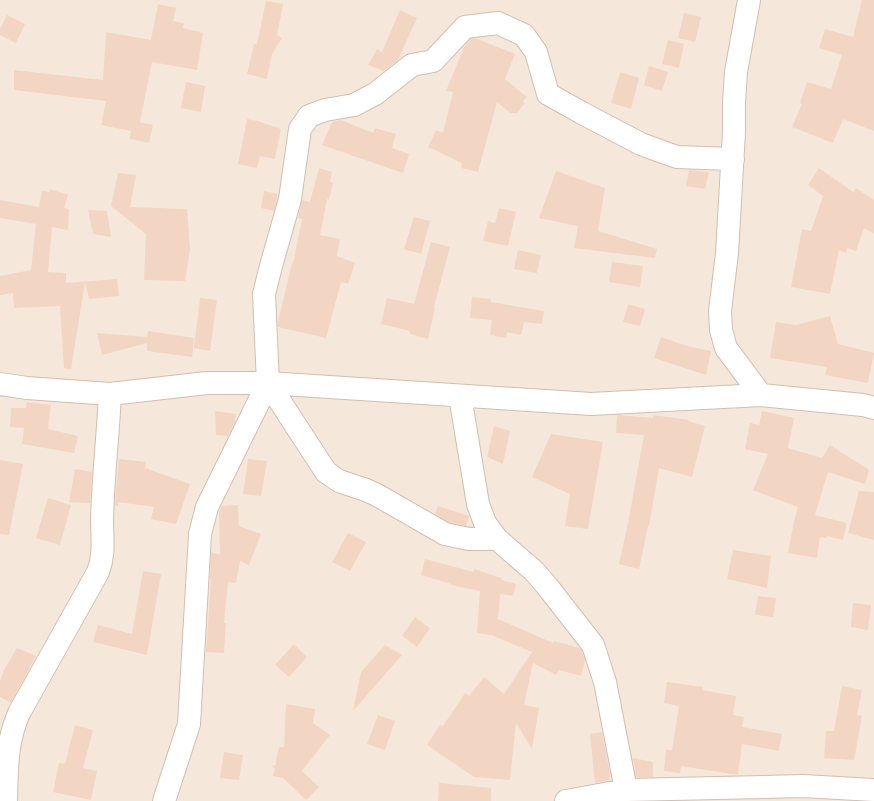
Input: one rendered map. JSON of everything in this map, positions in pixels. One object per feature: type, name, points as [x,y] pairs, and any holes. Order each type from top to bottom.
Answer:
[{"type":"street","points":[[750,0],[736,72],[733,159],[727,253],[720,311],[721,330],[726,348],[761,395]]},
{"type":"street","points":[[164,801],[189,724],[200,534],[207,507],[268,383],[264,294],[290,199],[300,129],[309,116],[325,110],[354,105],[375,94],[412,65],[433,62],[465,27],[498,23],[524,35],[536,52],[548,94],[640,144],[677,157],[733,159]]},
{"type":"street","points":[[0,384],[27,388],[110,394],[207,383],[268,383],[591,404],[761,395],[863,405],[874,408]]},
{"type":"street","points":[[268,383],[326,472],[339,481],[377,495],[445,534],[469,539],[497,539]]},
{"type":"street","points":[[6,801],[7,759],[12,729],[16,718],[98,572],[101,563],[103,554],[102,521],[110,394]]},
{"type":"street","points":[[460,396],[478,504],[485,523],[497,539],[534,571],[593,645],[605,682],[626,790]]},
{"type":"street","points":[[566,801],[626,790],[803,786],[866,793]]},
{"type":"shaded area","points":[[0,0],[874,0],[874,801],[0,801]]},
{"type":"building","points":[[862,0],[874,0],[874,131],[843,119],[833,143],[792,127],[802,104],[800,103],[807,82],[831,89],[842,55],[819,48],[825,29],[853,37]]},
{"type":"building","points":[[266,1],[283,4],[277,35],[282,38],[272,54],[267,79],[247,74],[254,44],[257,44]]},
{"type":"building","points":[[158,4],[176,8],[173,21],[184,23],[183,28],[203,33],[197,70],[152,62],[140,122],[153,125],[149,143],[130,139],[131,131],[101,125],[106,101],[14,90],[14,70],[103,80],[106,32],[151,40]]},
{"type":"building","points":[[400,10],[417,18],[398,60],[384,71],[368,65],[377,49],[382,52]]},
{"type":"building","points":[[684,13],[701,17],[695,42],[678,38]]},
{"type":"building","points":[[7,15],[25,24],[16,43],[0,35],[0,29]]},
{"type":"building","points":[[475,38],[515,54],[505,79],[527,97],[523,101],[525,103],[517,113],[510,113],[497,102],[478,172],[461,168],[462,163],[428,147],[436,130],[443,133],[453,92],[446,91],[464,47],[471,39]]},
{"type":"building","points":[[668,40],[684,44],[679,68],[662,64]]},
{"type":"building","points":[[649,66],[668,72],[662,91],[644,85]]},
{"type":"building","points":[[620,72],[639,78],[631,109],[611,103]]},
{"type":"building","points":[[186,82],[205,86],[201,112],[181,108]]},
{"type":"building","points":[[247,119],[281,129],[275,159],[260,156],[257,168],[238,164]]},
{"type":"building","points":[[341,120],[373,133],[375,128],[396,134],[392,148],[409,154],[403,173],[322,145],[332,122]]},
{"type":"building","points":[[319,168],[332,172],[330,182],[333,183],[329,200],[327,199],[320,235],[340,239],[337,256],[355,263],[348,284],[341,282],[326,338],[278,327],[302,219],[298,218],[302,200],[310,202]]},
{"type":"building","points":[[819,168],[853,192],[856,188],[874,200],[874,234],[864,228],[856,251],[847,248],[846,253],[839,250],[830,294],[791,287],[802,229],[811,231],[823,196],[808,185]]},
{"type":"building","points":[[689,170],[709,172],[705,189],[686,186]]},
{"type":"building","points":[[556,171],[605,188],[598,231],[657,249],[655,258],[574,248],[578,226],[539,218]]},
{"type":"building","points":[[118,173],[136,175],[130,207],[187,209],[190,249],[185,281],[144,280],[146,234],[111,206]]},
{"type":"building","points":[[50,189],[68,195],[64,208],[69,209],[68,230],[52,227],[48,272],[66,273],[66,283],[117,279],[119,296],[89,299],[85,283],[71,369],[64,368],[60,306],[14,308],[13,293],[0,295],[0,276],[31,270],[36,224],[0,218],[0,200],[39,207],[42,191],[49,192]]},
{"type":"building","points":[[264,191],[278,194],[274,211],[261,208]]},
{"type":"building","points":[[499,208],[516,212],[508,246],[483,241],[488,221],[495,223]]},
{"type":"building","points":[[88,210],[107,211],[111,237],[93,234]]},
{"type":"building","points":[[414,217],[430,221],[421,254],[404,249]]},
{"type":"building","points":[[431,242],[450,247],[434,307],[428,339],[410,334],[410,331],[381,324],[387,298],[414,304]]},
{"type":"building","points":[[518,250],[541,255],[537,273],[514,269]]},
{"type":"building","points":[[612,262],[643,266],[640,287],[609,282]]},
{"type":"building","points":[[472,297],[491,299],[491,302],[544,311],[542,324],[524,322],[521,335],[507,332],[506,338],[490,335],[492,320],[470,318]]},
{"type":"building","points":[[200,298],[217,300],[210,351],[194,348]]},
{"type":"building","points":[[628,304],[645,309],[640,326],[623,322]]},
{"type":"building","points":[[830,316],[838,344],[874,353],[868,383],[825,375],[827,367],[770,358],[776,322],[796,325]]},
{"type":"building","points":[[148,331],[194,338],[192,357],[147,351],[147,343],[102,355],[97,333],[147,337]]},
{"type":"building","points":[[661,337],[687,346],[711,351],[706,375],[654,358]]},
{"type":"building","points":[[27,402],[51,405],[48,429],[78,436],[74,453],[22,444],[24,428],[10,427],[11,408],[26,408]]},
{"type":"building","points":[[215,411],[236,414],[235,422],[228,436],[216,435]]},
{"type":"building","points":[[762,411],[794,418],[788,448],[822,458],[830,445],[869,470],[865,484],[828,472],[815,515],[847,523],[843,540],[827,536],[826,538],[820,537],[817,558],[788,553],[798,507],[753,490],[768,454],[745,449],[750,423],[759,425]]},
{"type":"building","points":[[617,415],[653,418],[653,415],[689,420],[688,421],[705,426],[692,477],[659,468],[649,526],[639,569],[619,564],[644,435],[616,433]]},
{"type":"building","points":[[494,426],[510,431],[503,464],[487,457]]},
{"type":"building","points":[[551,434],[603,442],[588,529],[565,526],[570,494],[532,477]]},
{"type":"building","points":[[119,459],[146,462],[145,468],[190,484],[176,524],[151,519],[154,507],[118,502],[118,506],[115,505]]},
{"type":"building","points":[[248,459],[267,461],[261,496],[243,494]]},
{"type":"building","points":[[0,460],[23,464],[9,535],[0,534]]},
{"type":"building","points":[[75,469],[92,472],[90,503],[69,502]]},
{"type":"building","points":[[859,491],[874,492],[874,540],[848,533]]},
{"type":"building","points":[[48,498],[71,505],[60,545],[36,538]]},
{"type":"building","points":[[238,505],[239,526],[261,534],[249,565],[240,561],[236,583],[228,582],[224,623],[226,623],[224,653],[206,652],[211,579],[211,552],[220,555],[219,512],[222,506]]},
{"type":"building","points":[[438,506],[469,516],[466,526],[449,522],[435,514]]},
{"type":"building","points":[[348,533],[366,542],[350,571],[332,562]]},
{"type":"building","points":[[733,550],[771,556],[767,588],[727,579]]},
{"type":"building","points":[[425,559],[474,572],[474,569],[501,578],[501,580],[516,584],[513,596],[500,594],[498,619],[553,643],[554,641],[580,648],[582,651],[585,660],[581,676],[559,670],[556,675],[533,663],[524,705],[539,708],[532,749],[516,723],[510,780],[474,777],[427,745],[440,725],[443,726],[465,693],[469,696],[484,677],[504,694],[532,652],[491,635],[477,633],[480,591],[451,585],[421,575]]},
{"type":"building","points":[[143,571],[161,574],[147,655],[93,642],[98,625],[132,634]]},
{"type":"building","points":[[758,596],[776,598],[773,617],[755,615]]},
{"type":"building","points":[[853,603],[871,605],[868,630],[851,627]]},
{"type":"building","points":[[415,617],[430,628],[417,647],[402,636]]},
{"type":"building","points":[[294,644],[307,657],[289,677],[275,665]]},
{"type":"building","points":[[385,645],[402,655],[353,711],[361,672]]},
{"type":"building","points":[[17,648],[36,656],[11,703],[0,697],[0,681],[5,668]]},
{"type":"building","points":[[667,682],[703,687],[702,690],[736,696],[733,715],[744,717],[742,727],[782,734],[779,751],[742,744],[738,775],[681,766],[680,773],[664,771],[666,750],[672,750],[679,706],[664,703]]},
{"type":"building","points":[[842,686],[862,690],[857,715],[862,716],[854,760],[824,758],[826,731],[834,731]]},
{"type":"building","points":[[286,704],[315,709],[313,723],[330,735],[302,771],[319,787],[306,800],[283,778],[273,776],[275,769],[271,765],[275,766],[279,747],[284,747]]},
{"type":"building","points":[[378,715],[395,721],[385,750],[367,744]]},
{"type":"building","points":[[75,725],[93,730],[83,768],[97,771],[91,800],[53,792],[59,763],[65,764]]},
{"type":"building","points":[[602,732],[610,774],[609,780],[595,783],[590,734]]},
{"type":"building","points":[[224,752],[243,755],[239,780],[220,778]]},
{"type":"building","points":[[633,758],[653,762],[653,777],[636,777]]},
{"type":"building","points":[[439,783],[491,788],[491,801],[438,801]]}]
